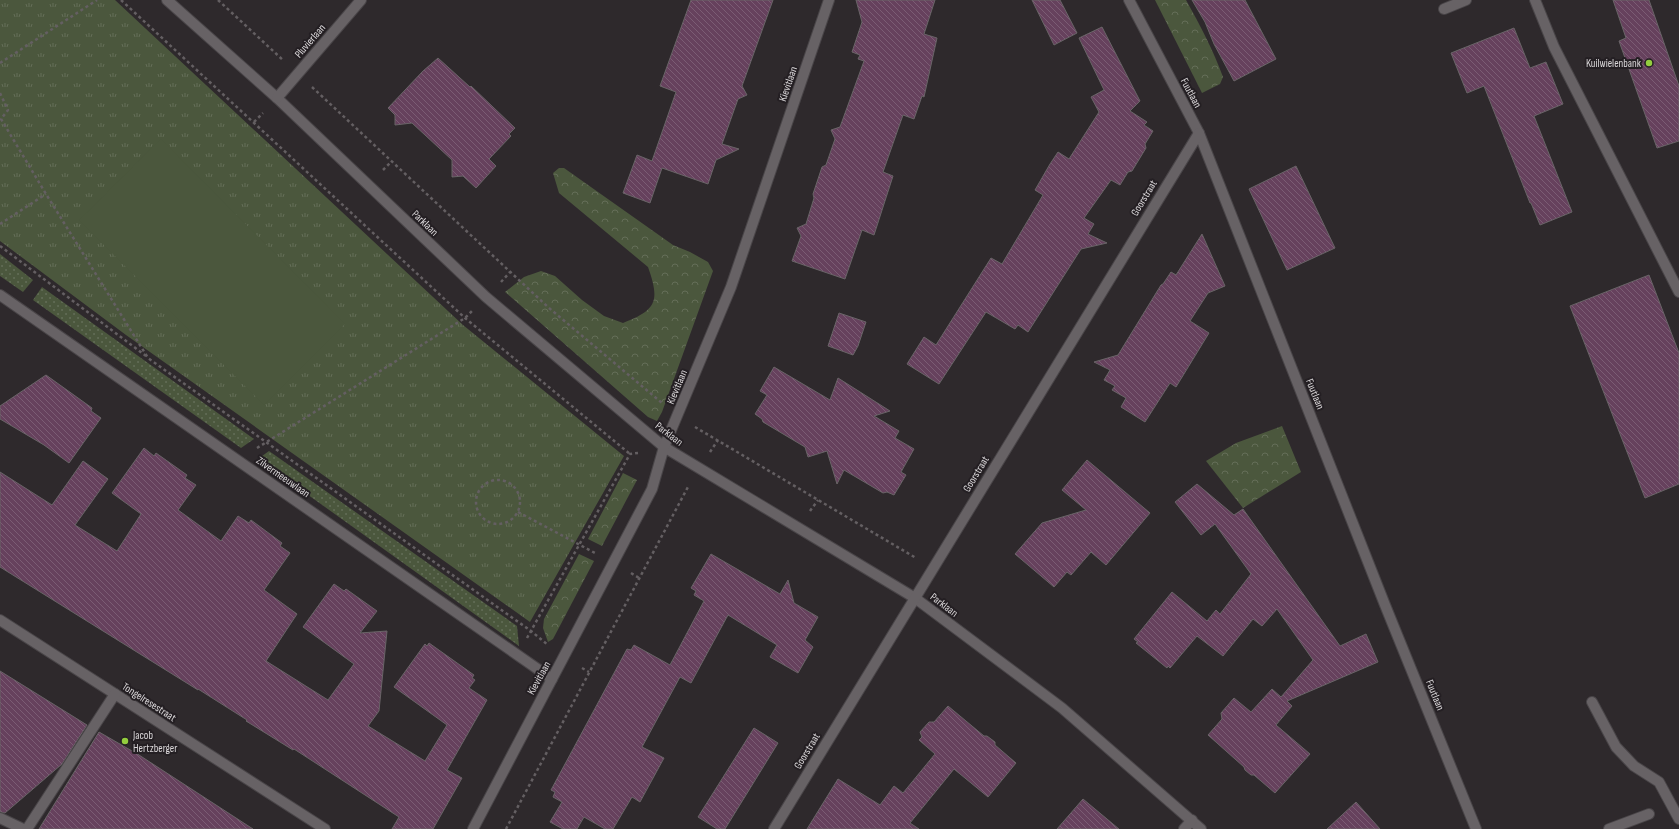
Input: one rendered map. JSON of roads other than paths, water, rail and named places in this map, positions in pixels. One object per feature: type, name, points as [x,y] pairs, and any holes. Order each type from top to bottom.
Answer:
[{"type":"street","name":"Parklaan","points":[[167,0],[278,98],[486,298],[664,448],[914,598],[1062,708],[1201,829]]},
{"type":"street","name":"Pluvierlaan","points":[[278,98],[361,0]]},
{"type":"street","name":"Kievitlaan","points":[[473,829],[652,489],[664,448],[731,287],[829,0]]},
{"type":"street","name":"Fuutlaan","points":[[1129,0],[1199,133],[1385,605],[1476,829]]},
{"type":"street","points":[[1444,9],[1466,0]]},
{"type":"street","points":[[1535,0],[1554,47],[1679,292]]},
{"type":"street","name":"Goorstraat","points":[[774,829],[1199,133]]},
{"type":"street","name":"Zilvermeeuwlaan","points":[[0,295],[552,679]]},
{"type":"street","name":"Tongelresestraat","points":[[0,620],[325,829]]},
{"type":"street","points":[[27,829],[115,694]]},
{"type":"street","points":[[1592,702],[1616,747],[1634,766],[1659,782],[1679,819]]},
{"type":"street","name":"Fuutlaan","points":[[1465,802],[1483,829]]},
{"type":"street","points":[[1609,829],[1648,814]]},
{"type":"street","points":[[0,818],[23,829]]},
{"type":"street","points":[[1184,829],[1192,820]]},
{"type":"place","name":"Kuilwielenbank","points":[[1649,63]]},
{"type":"place","name":"Jacob Hertzberger","points":[[125,741]]}]
